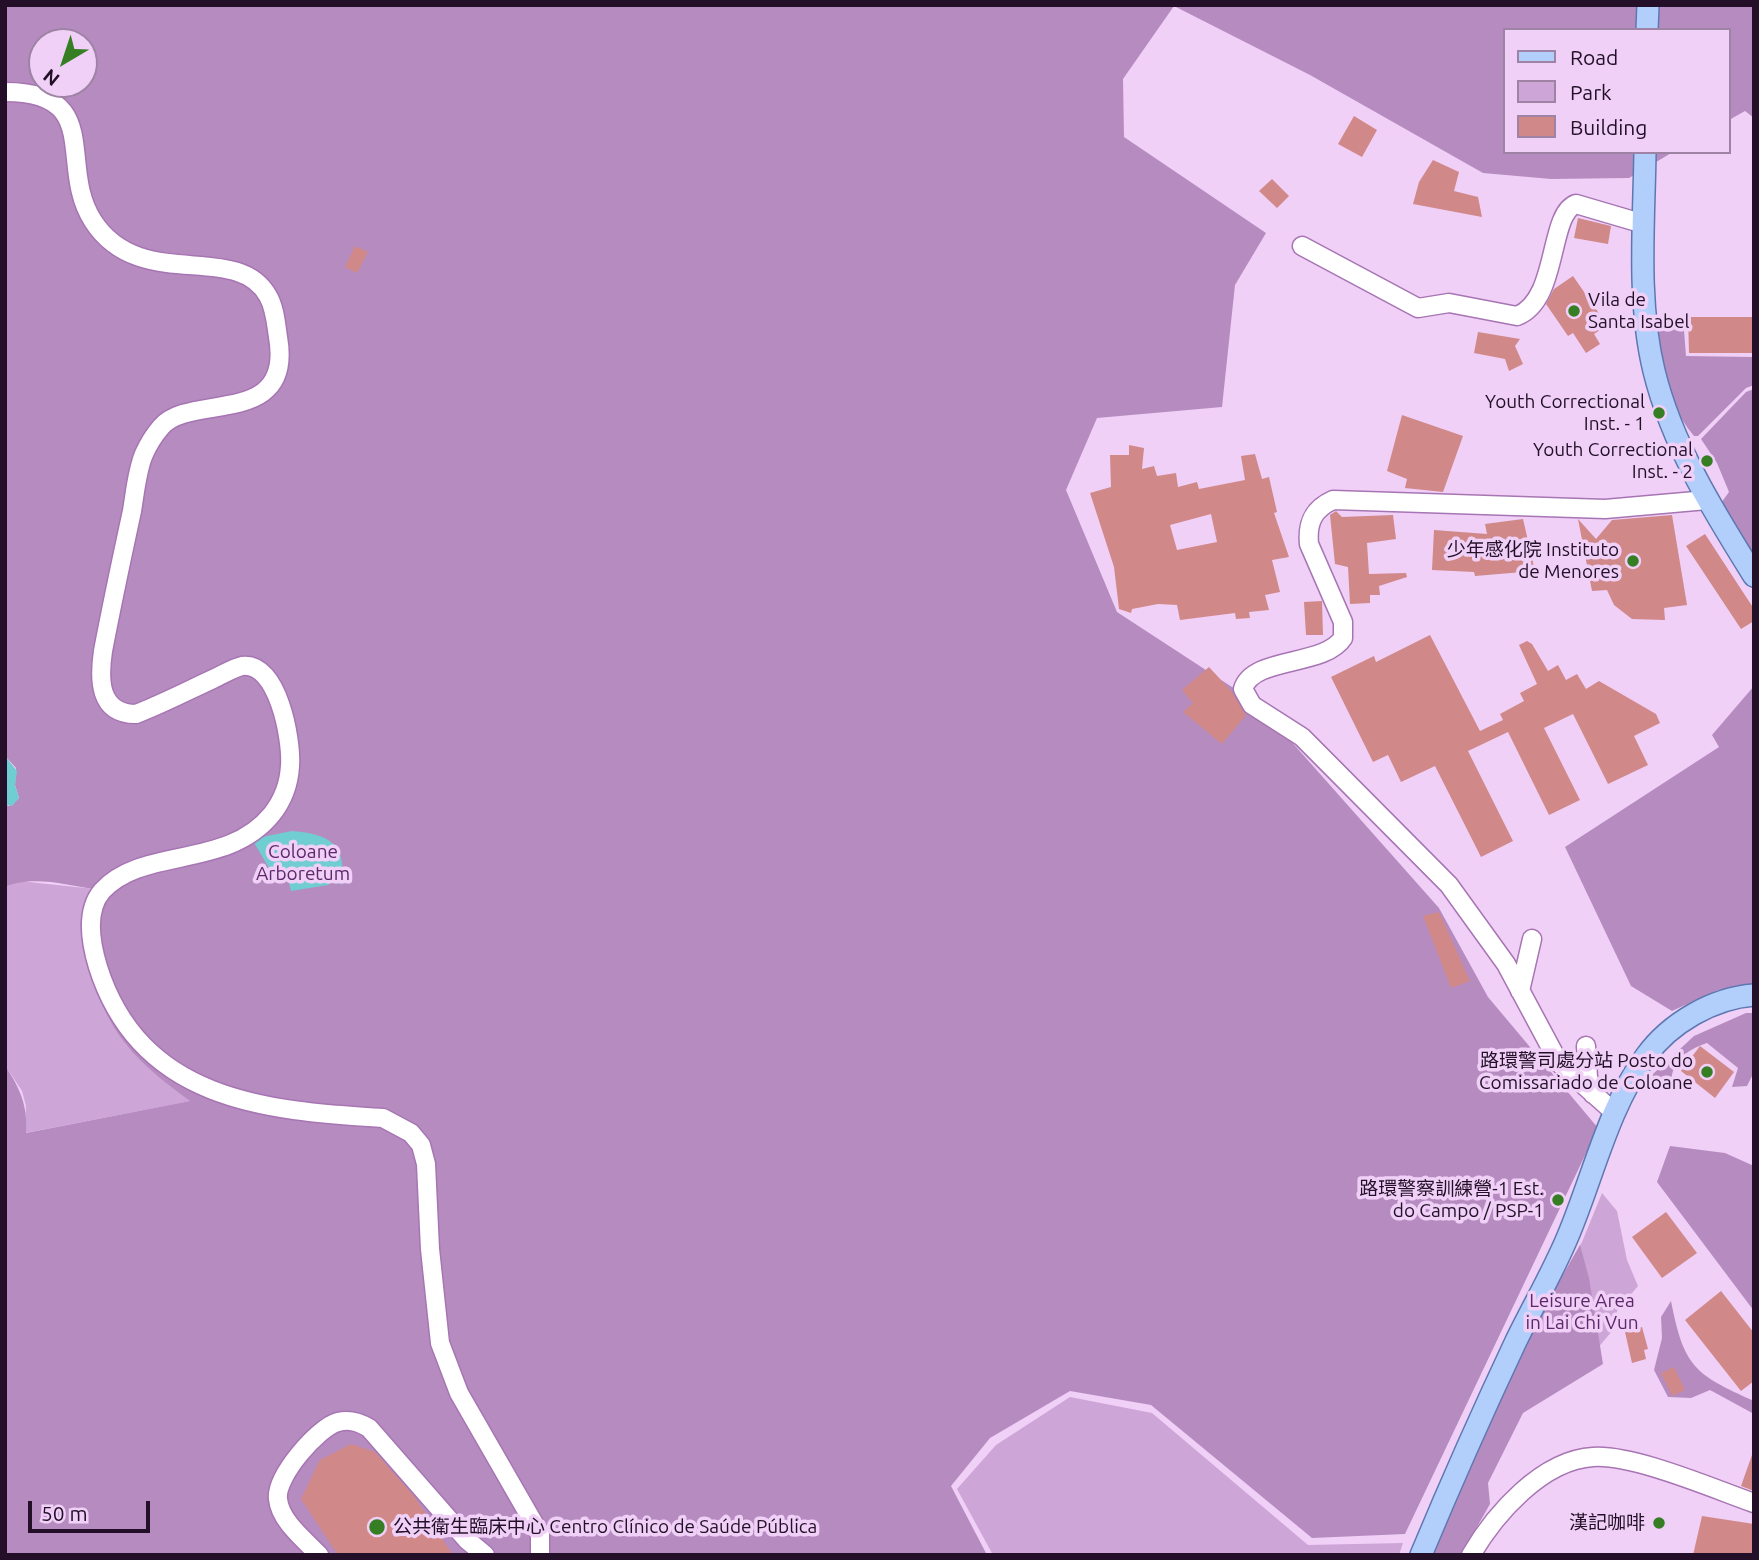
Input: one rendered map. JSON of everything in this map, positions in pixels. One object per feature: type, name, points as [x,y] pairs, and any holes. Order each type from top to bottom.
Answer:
[{"type":"main road","points":[[1647,28],[1648,5]]},
{"type":"main road","points":[[1645,154],[1644,288],[1654,372],[1671,423],[1707,499],[1754,576]]},
{"type":"main road","points":[[1421,1555],[1497,1381],[1567,1238],[1615,1113],[1645,1058],[1659,1040],[1706,1008],[1754,995]]},
{"type":"street","points":[[5,92],[34,92],[50,100],[63,113],[73,128],[80,194],[87,212],[118,249],[147,259],[206,268],[232,268],[246,274],[268,296],[280,347],[279,365],[272,381],[260,394],[244,402],[182,414],[162,425],[143,455],[103,651],[100,683],[103,696],[110,704],[126,714],[136,714],[241,666],[261,671],[275,687],[289,744],[290,764],[286,789],[272,813],[246,839],[135,871],[103,890],[96,900],[91,934],[106,992],[124,1024],[143,1046],[163,1064],[205,1089],[252,1104],[383,1118],[411,1133],[421,1145],[426,1164],[430,1250],[440,1343],[459,1393],[540,1534],[540,1555]]},
{"type":"street","points":[[1302,246],[1418,308],[1449,303],[1517,317],[1532,306],[1548,273],[1556,253],[1561,216],[1570,206],[1576,204],[1644,224]]},
{"type":"street","points":[[1615,1113],[1559,1063],[1487,934],[1437,872],[1302,737],[1252,705],[1243,689],[1253,674],[1331,650],[1343,638],[1343,622],[1310,544],[1310,522],[1322,505],[1344,500],[1609,509],[1707,499]]},
{"type":"street","points":[[1520,991],[1532,939]]},
{"type":"street","points":[[1586,1046],[1593,1094]]},
{"type":"street","points":[[319,1555],[281,1512],[278,1490],[287,1469],[326,1428],[347,1420],[369,1428],[467,1540],[485,1555]]},
{"type":"street","points":[[1471,1555],[1500,1512],[1553,1471],[1572,1461],[1592,1457],[1624,1461],[1754,1503]]},
{"type":"green space","name":"Coloane Arboretum","points":[[5,5],[1754,5],[1754,118],[1745,111],[1731,119],[1731,28],[1504,28],[1504,154],[1670,154],[1629,178],[1551,179],[1483,173],[1310,75],[1174,6],[1123,79],[1124,137],[1266,233],[1235,285],[1222,407],[1097,418],[1066,490],[1117,612],[1258,704],[1439,908],[1488,997],[1598,1128],[1405,1534],[1312,1538],[1151,1405],[1070,1391],[990,1438],[951,1486],[987,1555],[5,1555],[5,1065],[22,1098],[26,1114],[26,1133],[190,1101],[132,1051],[100,1001],[87,966],[81,932],[83,910],[94,889],[38,881],[5,887],[5,804],[9,806],[19,798],[15,785],[16,768],[5,756]]},
{"type":"green space","points":[[1683,317],[1686,356],[1754,357],[1754,385],[1746,388],[1698,436],[1694,436],[1683,422],[1669,395],[1654,321]]},
{"type":"green space","points":[[1754,389],[1754,559],[1721,503],[1729,492],[1717,463],[1701,439],[1746,392]]},
{"type":"green space","points":[[1754,686],[1754,985],[1718,990],[1672,1011],[1631,986],[1565,847],[1719,747],[1712,735]]},
{"type":"green space","points":[[19,881],[95,889],[85,902],[81,916],[126,1044],[191,1101],[25,1133],[26,1106],[22,1091],[5,1065],[5,887]]},
{"type":"green space","points":[[1746,1013],[1754,1013],[1754,1072],[1747,1086],[1732,1087],[1738,1068],[1707,1043],[1682,1057],[1674,1068],[1671,1083],[1653,1082],[1653,1074],[1694,1036]]},
{"type":"green space","points":[[1670,1146],[1725,1153],[1754,1166],[1754,1311],[1657,1182]]},
{"type":"green space","name":"Leisure Area in Lai Chi Vun","points":[[1602,1193],[1617,1211],[1627,1260],[1638,1286],[1617,1311],[1617,1325],[1597,1349],[1543,1309],[1582,1242]]},
{"type":"green space","points":[[1580,1245],[1589,1278],[1603,1364],[1523,1413],[1488,1483],[1490,1504],[1461,1555],[1431,1555],[1463,1475],[1499,1397]]},
{"type":"green space","points":[[1671,1301],[1681,1341],[1695,1366],[1718,1383],[1754,1401],[1754,1414],[1710,1390],[1691,1398],[1668,1397],[1654,1370],[1662,1338],[1661,1317]]},
{"type":"green space","points":[[1070,1397],[1152,1413],[1308,1545],[1403,1543],[1399,1555],[993,1555],[957,1489],[996,1445]]},
{"type":"shaded area","points":[[5,756],[17,771],[15,785],[19,798],[12,806],[5,804]]},
{"type":"shaded area","points":[[292,831],[316,835],[333,844],[342,860],[341,885],[334,879],[328,885],[291,891],[288,878],[276,880],[252,839]]},
{"type":"building","points":[[1354,116],[1377,130],[1362,157],[1338,144]]},
{"type":"building","points":[[1433,160],[1459,172],[1454,191],[1478,197],[1482,217],[1413,204],[1419,182]]},
{"type":"building","points":[[1272,179],[1289,196],[1277,208],[1259,191]]},
{"type":"building","points":[[1578,218],[1611,226],[1608,244],[1574,238]]},
{"type":"building","points":[[355,246],[368,252],[357,273],[345,267]]},
{"type":"building","name":"Vila de Santa Isabel","points":[[1573,276],[1607,325],[1594,334],[1600,344],[1586,353],[1573,333],[1568,336],[1546,304],[1554,289]]},
{"type":"building","points":[[1688,317],[1754,317],[1754,353],[1689,353]]},
{"type":"building","points":[[1478,332],[1520,339],[1515,346],[1523,364],[1509,371],[1505,359],[1474,353]]},
{"type":"building","points":[[1402,415],[1463,436],[1443,492],[1405,488],[1407,479],[1387,471]]},
{"type":"building","points":[[1129,445],[1144,448],[1142,469],[1154,466],[1157,476],[1176,473],[1178,487],[1197,482],[1199,489],[1245,480],[1241,456],[1255,454],[1262,479],[1269,477],[1277,512],[1274,513],[1289,557],[1272,560],[1280,592],[1265,595],[1269,610],[1249,612],[1250,618],[1236,619],[1235,613],[1180,620],[1177,605],[1158,604],[1132,609],[1131,613],[1119,609],[1114,567],[1090,493],[1111,487],[1110,455],[1129,455]],"holes":[[[1211,514],[1217,542],[1177,550],[1170,525]]]},
{"type":"building","points":[[1336,511],[1342,517],[1393,515],[1396,539],[1367,543],[1369,574],[1406,573],[1407,577],[1379,586],[1380,595],[1370,595],[1370,603],[1350,604],[1348,567],[1335,564],[1330,515]]},
{"type":"building","name":"少年感化院 Instituto de Menores","points":[[1672,515],[1687,605],[1664,608],[1665,620],[1632,619],[1614,605],[1607,590],[1592,591],[1578,519],[1596,539],[1612,520]]},
{"type":"building","points":[[1523,519],[1535,571],[1475,576],[1474,572],[1432,570],[1434,530],[1487,534],[1485,524]]},
{"type":"building","points":[[1705,534],[1754,609],[1754,621],[1741,629],[1686,546]]},
{"type":"building","points":[[1322,601],[1323,635],[1306,635],[1304,602]]},
{"type":"building","points":[[1430,635],[1480,731],[1503,720],[1500,714],[1524,701],[1520,693],[1537,684],[1519,645],[1527,641],[1532,644],[1548,671],[1558,665],[1566,680],[1577,674],[1586,689],[1599,681],[1656,714],[1660,723],[1634,736],[1648,765],[1608,784],[1573,714],[1544,728],[1580,800],[1549,815],[1508,732],[1468,751],[1513,841],[1481,857],[1435,766],[1401,782],[1388,755],[1373,762],[1331,677],[1374,656],[1376,662]]},
{"type":"building","points":[[1209,667],[1232,692],[1246,715],[1222,744],[1183,712],[1193,703],[1182,690]]},
{"type":"building","points":[[1439,912],[1470,981],[1451,988],[1423,916]]},
{"type":"building","name":"路環警司處分站 Posto do Comissariado de Coloane","points":[[1700,1046],[1734,1072],[1715,1098],[1681,1071]]},
{"type":"building","points":[[1666,1212],[1697,1253],[1662,1278],[1632,1237]]},
{"type":"building","points":[[1721,1291],[1754,1333],[1754,1381],[1741,1391],[1685,1320]]},
{"type":"building","points":[[1642,1327],[1648,1349],[1644,1350],[1646,1359],[1632,1363],[1625,1332]]},
{"type":"building","points":[[1674,1367],[1685,1390],[1672,1396],[1661,1373]]},
{"type":"building","name":"公共衛生臨床中心 Centro Clínico de Saúde Pública","points":[[351,1444],[375,1452],[414,1496],[453,1555],[338,1555],[301,1499],[320,1460]]},
{"type":"building","points":[[1754,1455],[1754,1491],[1741,1486]]},
{"type":"building","points":[[1702,1516],[1754,1524],[1754,1555],[1693,1555]]},
{"type":"place","name":"Vila de Santa Isabel","points":[[1574,311]]},
{"type":"place","name":"Youth Correctional Inst. - 1","points":[[1659,413]]},
{"type":"place","name":"Youth Correctional Inst. - 2","points":[[1707,461]]},
{"type":"place","name":"少年感化院 Instituto de Menores","points":[[1633,561]]},
{"type":"place","name":"路環警司處分站 Posto do Comissariado de Coloane","points":[[1707,1072]]},
{"type":"place","name":"路環警察訓練營-1 Est. do Campo / PSP-1","points":[[1558,1200]]},
{"type":"place","name":"漢記咖啡","points":[[1659,1523]]},
{"type":"place","name":"公共衛生臨床中心 Centro Clínico de Saúde Pública","points":[[377,1527]]}]
